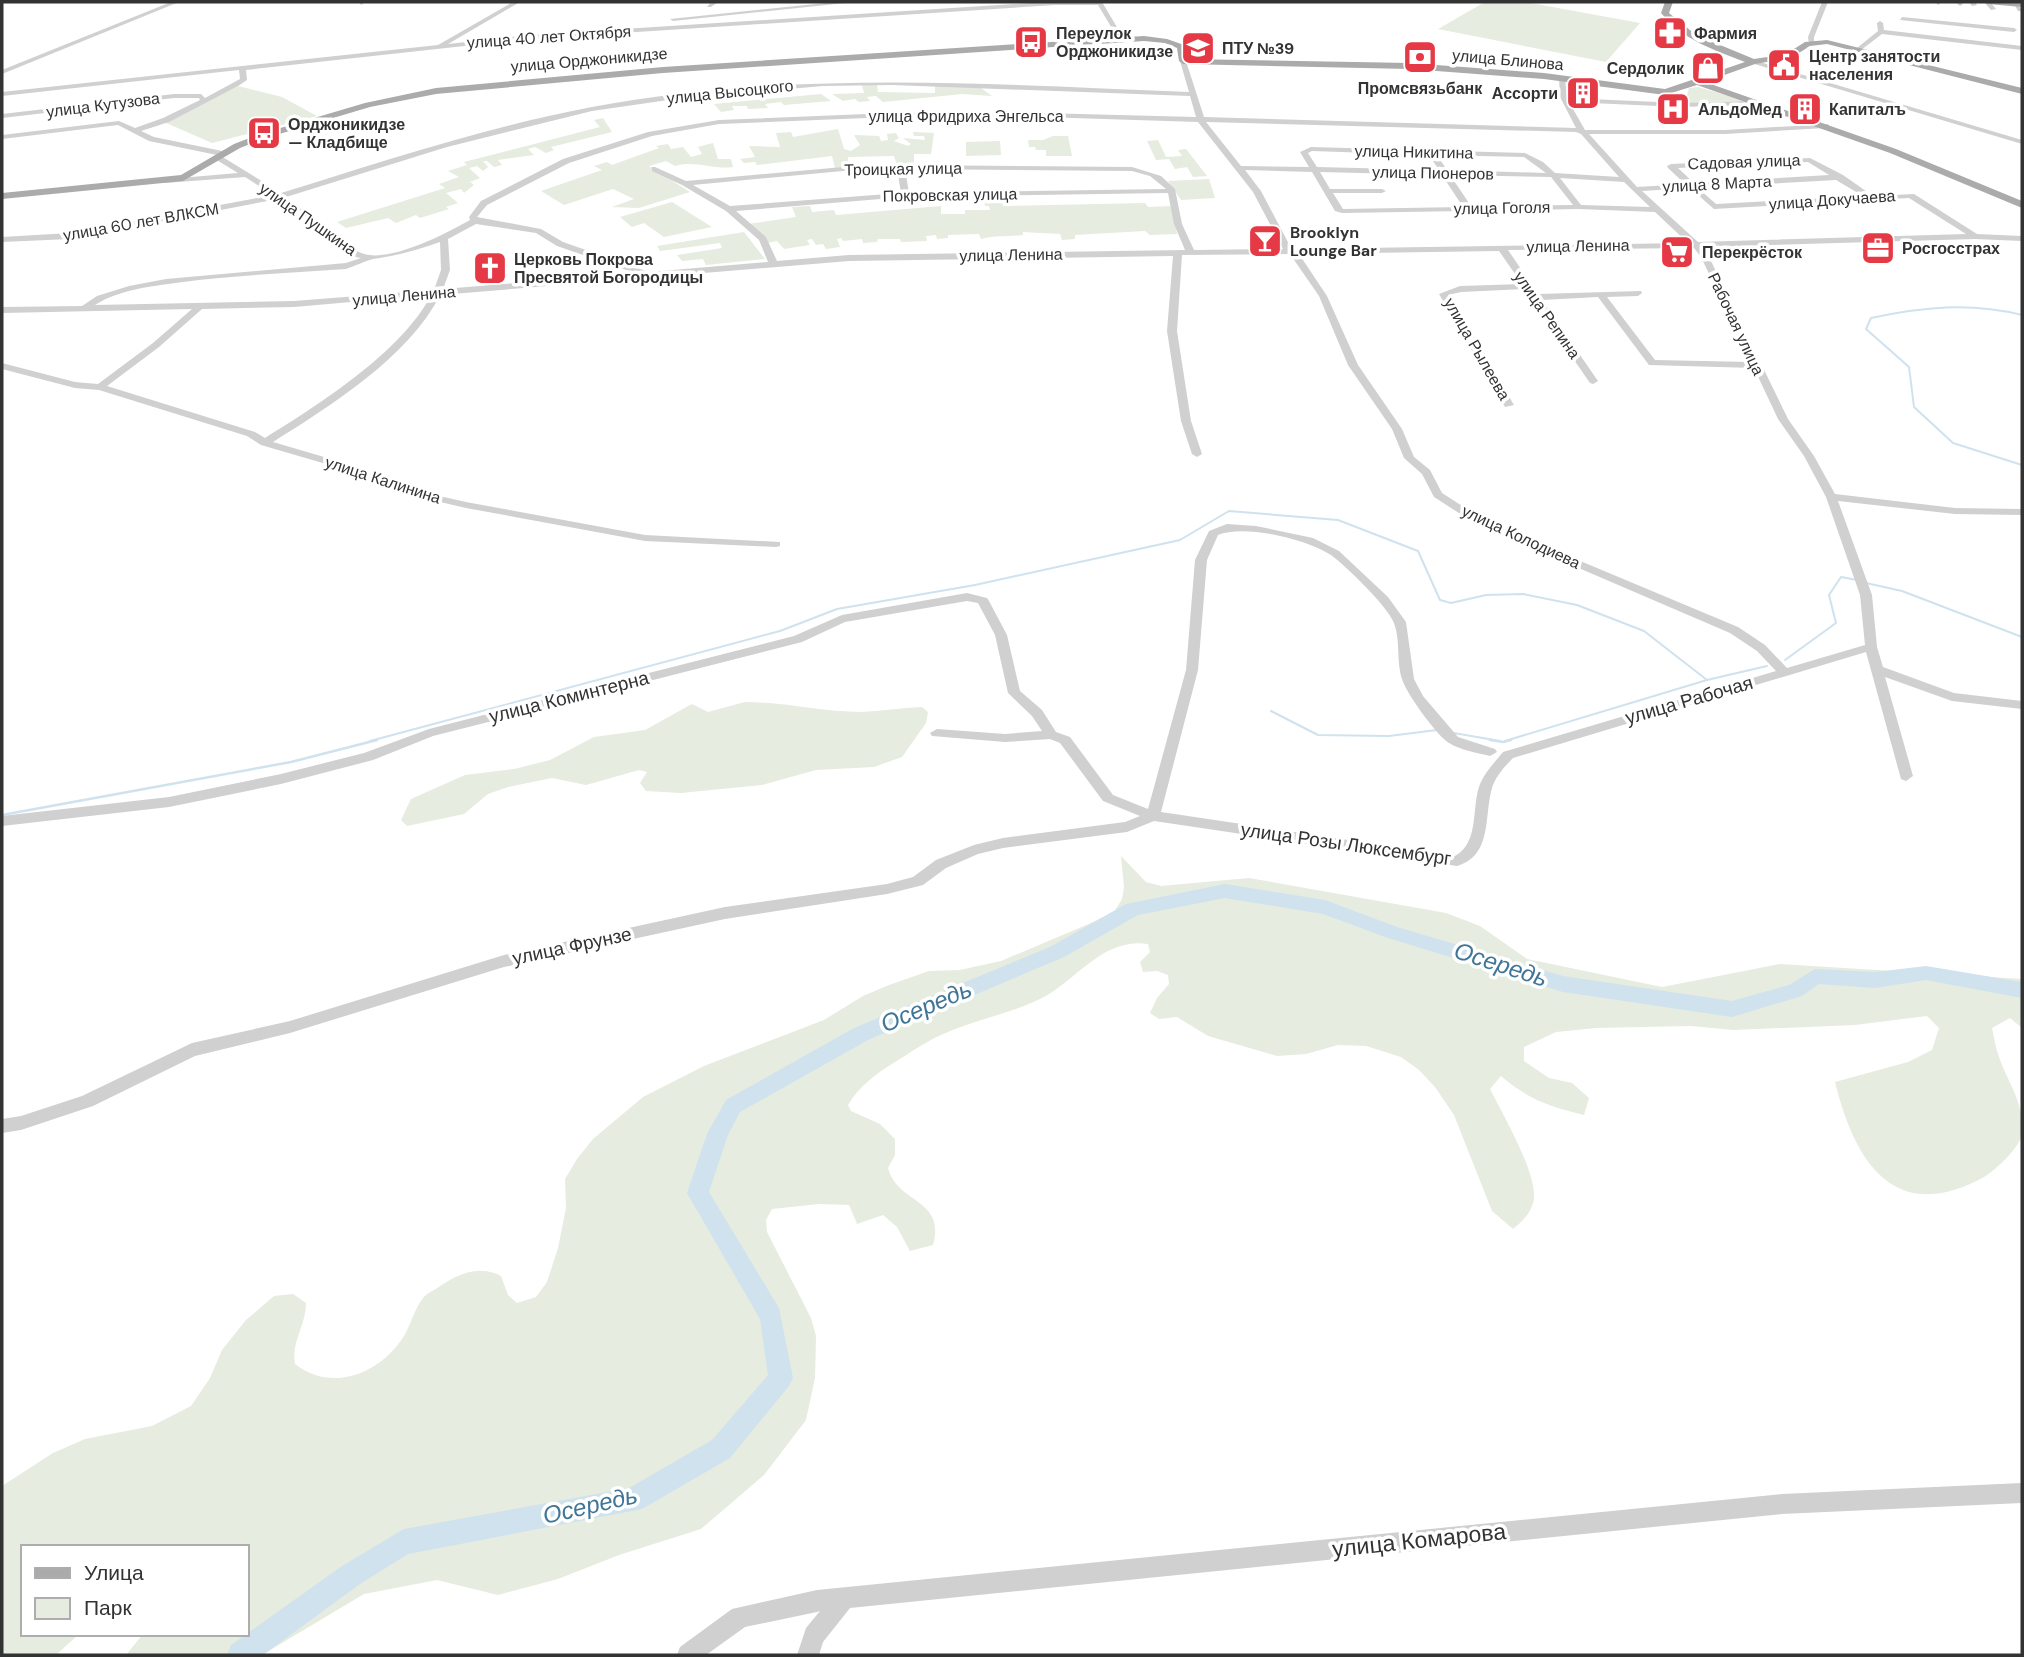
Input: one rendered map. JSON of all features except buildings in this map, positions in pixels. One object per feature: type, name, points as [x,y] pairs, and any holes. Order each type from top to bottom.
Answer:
[{"type":"main road","points":[[1669,2],[1665,13],[1680,28],[1702,42],[1753,62]]},
{"type":"main road","points":[[1989,4],[2020,7]]},
{"type":"main road","name":"улица Орджоникидзе","points":[[2,196],[159,182],[193,174],[221,155],[262,136],[398,97],[458,88],[663,70],[1121,39],[1151,39],[1173,43],[1181,47],[1184,61]]},
{"type":"main road","points":[[1811,39],[1858,48],[2022,91]]},
{"type":"main road","name":"улица Блинова","points":[[1184,61],[1378,64],[1562,78],[1659,91],[1675,90],[1753,62],[1787,56],[1811,39]]},
{"type":"main road","points":[[1698,83],[1913,158],[2022,205]]},
{"type":"street","points":[[2,72],[176,2]]},
{"type":"street","points":[[440,46],[444,41],[517,2]]},
{"type":"street","points":[[631,31],[667,20],[852,2]]},
{"type":"street","points":[[1099,2],[1121,39]]},
{"type":"street","name":"улица 40 лет Октября","points":[[2,94],[440,46],[631,31],[1099,2]]},
{"type":"street","points":[[1811,39],[1825,2]]},
{"type":"street","points":[[1902,19],[2014,30]]},
{"type":"street","points":[[2012,19],[2021,48]]},
{"type":"street","points":[[1880,23],[1881,32]]},
{"type":"street","points":[[1881,32],[2021,48]]},
{"type":"street","points":[[1858,48],[1871,42],[1881,32]]},
{"type":"street","name":"улица Колодиева","points":[[1184,61],[1201,120],[1262,199],[1290,250],[1323,296],[1353,365],[1397,429],[1409,458],[1426,472],[1438,495],[1466,513],[1538,546],[1734,630],[1761,648],[1783,671]]},
{"type":"street","points":[[1753,62],[2022,142]]},
{"type":"street","points":[[133,131],[166,120],[244,80],[242,68]]},
{"type":"street","name":"Рабочая улица","points":[[1562,78],[1560,86],[1580,131],[1705,257],[1783,419],[1809,456],[1831,497],[1866,595],[1871,647]]},
{"type":"street","name":"улица Высоцкого","points":[[280,196],[444,145],[528,124],[592,109],[682,96],[798,85],[878,83],[1193,94]]},
{"type":"street","points":[[77,132],[94,84]]},
{"type":"street","name":"улица Кутузова","points":[[2,116],[174,96],[201,96],[203,100]]},
{"type":"street","points":[[1566,100],[1680,104],[1760,103]]},
{"type":"street","name":"улица Фридриха Энгельса","points":[[444,238],[475,221],[473,217],[484,203],[549,168],[612,145],[690,126],[794,118],[891,115],[1201,120],[1580,131],[1725,132],[1825,126]]},
{"type":"street","points":[[2,137],[77,132],[119,123],[152,139],[221,155]]},
{"type":"street","name":"улица Никитина","points":[[1315,170],[1305,150],[1525,155],[1551,174],[1579,207]]},
{"type":"street","points":[[1431,152],[1469,209]]},
{"type":"street","name":"улица Пушкина","points":[[221,155],[244,175],[280,196],[344,247],[367,258],[385,256],[444,238]]},
{"type":"street","name":"Садовая улица","points":[[1720,207],[1710,205],[1671,166],[1812,160],[1871,198]]},
{"type":"street","points":[[1748,162],[1761,182]]},
{"type":"street","points":[[901,167],[905,195]]},
{"type":"street","name":"Троицкая улица","points":[[685,183],[843,169],[901,167],[1132,169],[1152,170],[1171,191]]},
{"type":"street","name":"улица Пионеров","points":[[1240,168],[1551,174],[1626,180]]},
{"type":"street","points":[[655,169],[729,209],[763,239],[773,263]]},
{"type":"street","points":[[1315,170],[1327,191],[1382,191]]},
{"type":"street","points":[[159,182],[244,175]]},
{"type":"street","name":"улица 8 Марта","points":[[1636,189],[1840,177]]},
{"type":"street","points":[[1171,191],[1179,226],[1187,238],[1190,252]]},
{"type":"street","name":"Покровская улица","points":[[729,209],[905,195],[1171,191]]},
{"type":"street","name":"улица Гоголя","points":[[1327,191],[1338,210],[1345,212],[1579,207],[1659,210]]},
{"type":"street","name":"улица 60 лет ВЛКСМ","points":[[2,240],[70,236],[280,196]]},
{"type":"street","name":"улица Докучаева","points":[[1720,207],[1914,196],[1975,236]]},
{"type":"street","points":[[475,221],[538,231],[560,244],[650,276]]},
{"type":"street","name":"улица Ленина","points":[[2,310],[294,304],[849,258],[1696,245],[1975,236],[2022,238]]},
{"type":"street","points":[[265,443],[316,411],[376,363],[426,311],[444,276],[447,254],[444,238]]},
{"type":"street","name":"улица Репина","points":[[1501,247],[1593,382]]},
{"type":"street","points":[[1178,252],[1172,331],[1186,421],[1197,454]]},
{"type":"street","points":[[83,309],[98,297],[140,284],[346,266],[367,258]]},
{"type":"street","name":"улица Рылеева","points":[[1510,405],[1443,294],[1460,289],[1527,286]]},
{"type":"street","points":[[1537,297],[1638,293]]},
{"type":"street","points":[[1601,295],[1652,363],[1756,365]]},
{"type":"street","points":[[100,387],[156,345],[199,307]]},
{"type":"street","name":"улица Калинина","points":[[2,366],[75,385],[100,387],[251,434],[265,443],[337,464],[414,493],[466,505],[645,538],[776,544]]},
{"type":"street","points":[[1831,497],[1955,511],[2022,512]]},
{"type":"street","points":[[1153,816],[1192,670],[1201,560],[1213,533],[1227,527],[1256,529],[1309,540],[1335,553],[1384,600],[1400,622],[1408,679],[1417,698],[1453,740],[1490,752]]},
{"type":"street","name":"улица Коминтерна","points":[[2,821],[169,802],[293,776],[368,757],[429,733],[798,639],[842,620],[967,597],[983,601],[1001,635],[1014,693],[1037,713],[1051,735]]},
{"type":"street","points":[[1871,647],[1906,776]]},
{"type":"street","name":"улица Рабочая","points":[[1508,755],[1871,647]]},
{"type":"street","points":[[1879,670],[1952,697],[2022,705]]},
{"type":"street","points":[[937,733],[1005,738],[1051,735]]},
{"type":"street","name":"улица Розы Люксембург","points":[[1051,735],[1066,740],[1074,748],[1108,798],[1153,816],[1457,861],[1467,858],[1475,849],[1486,787],[1508,755]]},
{"type":"street","name":"улица Фрунзе","points":[[2,1126],[21,1123],[87,1101],[192,1050],[290,1027],[504,961],[725,913],[887,889],[918,881],[941,864],[974,850],[1003,843],[1127,827],[1153,816]]},
{"type":"street","name":"улица Комарова","points":[[688,1655],[740,1617],[817,1601],[1782,1504],[2022,1493]]},
{"type":"street","points":[[808,1655],[814,1636],[845,1598]]},
{"type":"green space","points":[[1485,2],[1525,2],[1640,23],[1606,62],[1438,29]]},
{"type":"green space","points":[[862,85],[877,85],[878,92],[935,93],[935,86],[978,86],[992,96],[962,94],[883,102],[876,96],[867,97],[870,101],[859,102],[855,99],[843,101],[832,94],[864,93]]},
{"type":"green space","points":[[238,86],[282,97],[317,116],[212,143],[164,122]]},
{"type":"green space","points":[[1698,87],[1749,102],[1685,103],[1689,88]]},
{"type":"green space","points":[[821,94],[831,101],[765,104],[768,108],[748,109],[747,106],[732,106],[734,110],[721,112],[714,104]]},
{"type":"green space","points":[[603,118],[612,132],[551,147],[554,150],[546,153],[535,147],[528,149],[534,155],[498,160],[502,165],[494,167],[483,161],[488,167],[483,171],[477,166],[469,168],[480,178],[470,182],[474,185],[464,193],[461,189],[446,193],[458,203],[446,207],[449,209],[420,218],[416,215],[396,223],[388,218],[346,228],[337,222],[445,188],[439,184],[459,177],[448,171],[467,165],[464,162],[600,127],[594,120]]},
{"type":"green space","points":[[838,129],[844,149],[851,151],[860,145],[854,135],[879,136],[881,141],[888,140],[887,134],[896,133],[899,138],[894,141],[908,146],[911,144],[903,138],[925,140],[924,136],[914,136],[913,132],[934,133],[931,154],[914,154],[914,165],[897,165],[894,156],[848,157],[848,167],[835,168],[832,156],[757,165],[755,162],[744,163],[740,159],[755,157],[749,146],[780,147],[776,133],[791,132],[793,137]]},
{"type":"green space","points":[[1053,136],[1068,136],[1072,156],[1046,156],[1046,150],[1029,147],[1028,140],[1043,140]]},
{"type":"green space","points":[[1158,140],[1166,157],[1182,156],[1178,150],[1186,149],[1207,176],[1193,177],[1187,167],[1175,169],[1169,159],[1156,160],[1147,141]]},
{"type":"green space","points":[[1000,141],[1001,155],[966,156],[966,142]]},
{"type":"green space","points":[[713,143],[718,159],[731,159],[733,167],[689,164],[675,166],[666,161],[649,166],[690,192],[639,208],[612,207],[634,199],[613,189],[564,205],[541,191],[602,170],[594,166],[607,162],[612,165],[659,148],[656,146],[668,144],[671,149],[683,147],[691,157],[702,154],[698,147]]},
{"type":"green space","points":[[1209,179],[1215,198],[1181,200],[1168,181]]},
{"type":"green space","points":[[1001,196],[1003,206],[1145,203],[1148,207],[1172,206],[1177,234],[1150,235],[1145,231],[1075,235],[1075,239],[1062,240],[1060,234],[1023,232],[1023,235],[981,239],[979,234],[948,235],[948,238],[937,239],[936,235],[926,236],[927,241],[878,239],[877,242],[863,243],[862,239],[843,241],[841,238],[837,239],[840,247],[826,249],[823,244],[816,245],[812,239],[807,240],[810,245],[784,249],[777,241],[762,244],[748,224],[796,217],[792,207],[810,206],[812,212],[834,210],[836,215],[941,206],[941,214],[965,214],[965,210],[990,210],[989,206],[985,206],[984,197]]},
{"type":"green space","points":[[672,202],[712,227],[664,237],[644,223],[632,227],[620,217]]},
{"type":"green space","points":[[744,232],[765,259],[706,265],[703,259],[682,261],[677,255],[722,248],[720,243],[660,251],[657,246]]},
{"type":"green space","points":[[745,702],[861,712],[922,707],[928,712],[926,723],[902,757],[874,767],[816,770],[762,785],[681,793],[646,791],[640,783],[647,772],[639,770],[586,785],[552,778],[488,794],[464,814],[407,826],[401,820],[411,799],[465,775],[514,769],[550,760],[594,737],[645,730],[692,704],[708,712]]},
{"type":"green space","points":[[1121,856],[1146,882],[1161,886],[1249,878],[1446,913],[1480,926],[1527,959],[1662,987],[1780,964],[2022,979],[2022,1028],[2010,1018],[1992,1028],[1998,1054],[2018,1101],[2022,1134],[2012,1151],[1995,1169],[1984,1177],[1953,1190],[1926,1194],[1903,1190],[1884,1178],[1867,1161],[1843,1111],[1835,1082],[1908,1062],[1932,1050],[1939,1028],[1927,1016],[1855,1025],[1733,1030],[1691,1026],[1596,1028],[1556,1032],[1524,1047],[1524,1061],[1549,1078],[1572,1083],[1589,1098],[1584,1115],[1540,1101],[1501,1076],[1490,1089],[1519,1146],[1534,1192],[1530,1211],[1513,1229],[1492,1211],[1454,1115],[1435,1087],[1419,1070],[1401,1057],[1366,1046],[1338,1045],[1306,1054],[1277,1056],[1208,1036],[1177,1017],[1159,1019],[1150,1013],[1157,998],[1169,984],[1168,975],[1157,971],[1143,972],[1140,962],[1150,952],[1148,944],[1117,947],[1104,953],[1042,998],[953,1030],[923,1044],[875,1076],[857,1092],[848,1105],[851,1111],[880,1124],[895,1139],[895,1155],[888,1168],[901,1189],[927,1209],[933,1218],[933,1245],[910,1251],[897,1227],[883,1215],[857,1224],[849,1205],[819,1204],[772,1209],[766,1220],[767,1232],[811,1318],[816,1336],[815,1378],[806,1420],[764,1475],[701,1529],[619,1555],[558,1579],[498,1595],[437,1580],[364,1594],[262,1655],[126,1655],[141,1636],[248,1636],[248,1545],[21,1545],[21,1636],[77,1636],[56,1655],[2,1655],[2,1486],[53,1453],[85,1439],[152,1426],[191,1406],[210,1378],[222,1350],[246,1320],[274,1296],[293,1294],[306,1303],[295,1348],[295,1364],[309,1373],[339,1378],[369,1369],[382,1360],[404,1336],[424,1297],[459,1276],[475,1271],[492,1273],[501,1276],[508,1295],[517,1303],[536,1297],[547,1282],[558,1248],[566,1208],[565,1179],[593,1139],[643,1097],[704,1066],[824,1020],[863,996],[889,985],[929,971],[960,970],[1001,961],[1091,923],[1114,912],[1122,899],[1124,887]]},
{"type":"waterway","points":[[2022,315],[1984,308],[1927,309],[1871,318],[1866,329],[1909,367],[1914,407],[1953,443],[2022,465]]},
{"type":"waterway","points":[[370,741],[780,631],[837,609],[975,585],[1180,540],[1229,511],[1338,520],[1418,551],[1440,600],[1451,603],[1486,595],[1523,594],[1577,605],[1644,631],[1707,680]]},
{"type":"waterway","points":[[1785,660],[1836,623],[1829,595],[1841,577],[1857,580]]},
{"type":"waterway","points":[[1866,583],[1902,591],[2022,637]]},
{"type":"waterway","points":[[1707,680],[1767,666]]},
{"type":"waterway","points":[[1505,741],[1707,680]]},
{"type":"waterway","points":[[1271,711],[1318,735],[1389,736],[1437,730]]},
{"type":"waterway","points":[[1454,733],[1500,741]]},
{"type":"waterway","points":[[2,815],[291,762],[377,740]]},
{"type":"waterway","points":[[1490,740],[1511,740]]},
{"type":"waterway","name":"Осередь","points":[[241,1655],[351,1575],[404,1542],[633,1500],[721,1449],[781,1378],[771,1316],[698,1193],[718,1134],[733,1106],[861,1034],[1057,952],[1133,909],[1225,891],[1325,907],[1392,932],[1563,984],[1732,1009],[1795,991],[1815,976],[1875,980],[1926,973],[2022,990]]},
{"type":"place","name":"Фармия","points":[[1670,33]]},
{"type":"place","name":"Переулок Орджоникидзе","points":[[1031,42]]},
{"type":"place","name":"ПТУ №39","points":[[1198,48]]},
{"type":"place","name":"Промсвязьбанк","points":[[1420,57]]},
{"type":"place","name":"Центр занятости населения","points":[[1784,65]]},
{"type":"place","name":"Сердолик","points":[[1708,68]]},
{"type":"place","name":"Ассорти","points":[[1583,93]]},
{"type":"place","name":"АльдоМед","points":[[1673,109]]},
{"type":"place","name":"Капиталъ","points":[[1805,109]]},
{"type":"place","name":"Орджоникидзе — Кладбище","points":[[264,133]]},
{"type":"place","name":"Brooklyn Lounge Bar","points":[[1265,241]]},
{"type":"place","name":"Росгосстрах","points":[[1878,248]]},
{"type":"place","name":"Перекрёсток","points":[[1677,252]]},
{"type":"place","name":"Церковь Покрова Пресвятой Богородицы","points":[[490,268]]}]
